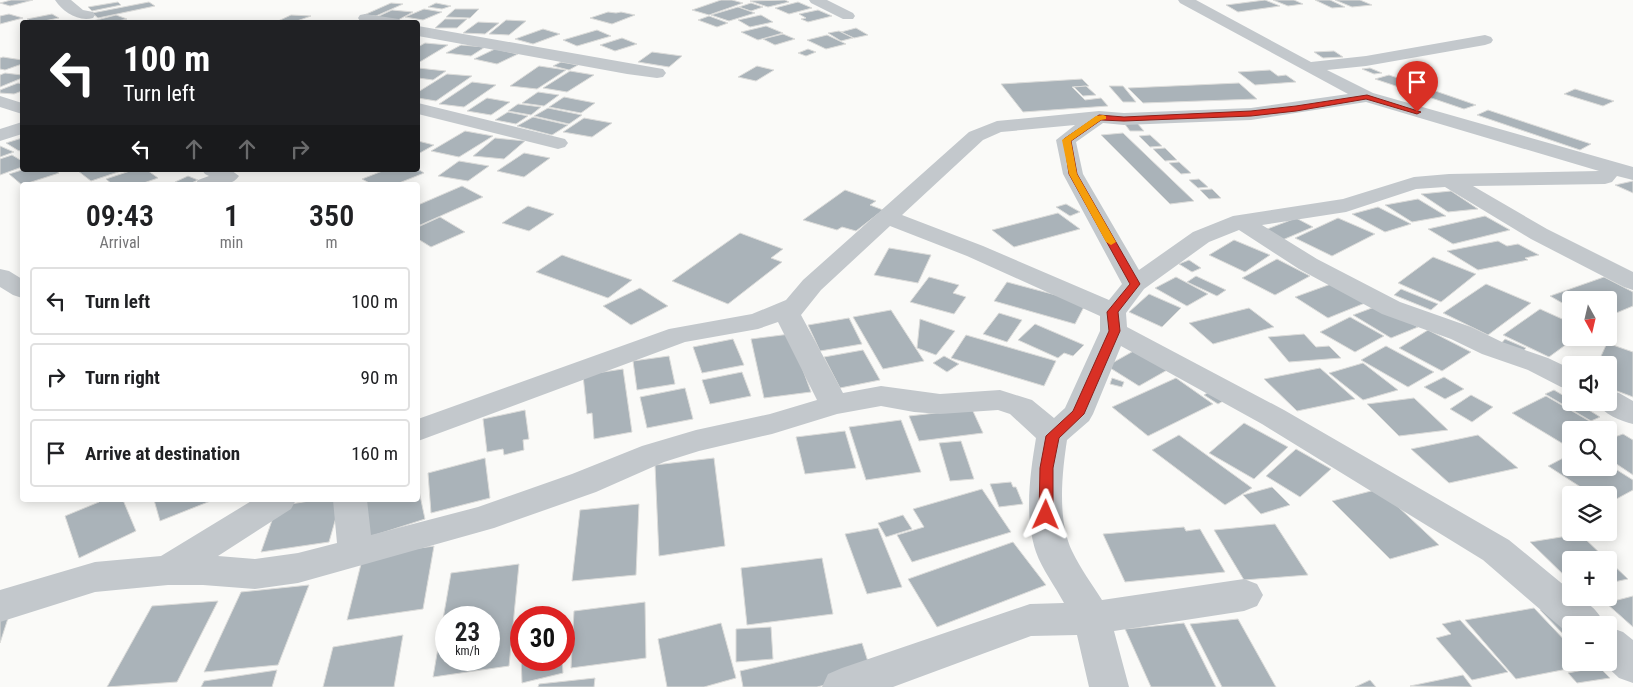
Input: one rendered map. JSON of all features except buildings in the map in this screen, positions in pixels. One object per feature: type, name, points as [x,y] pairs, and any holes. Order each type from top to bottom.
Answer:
[{"type":"street","points":[[62,0],[78,13],[88,15]]},
{"type":"street","points":[[816,0],[848,16]]},
{"type":"street","points":[[1188,2],[1218,0]]},
{"type":"street","points":[[1188,2],[1229,21],[1328,79],[1367,97],[1621,174]]},
{"type":"street","points":[[365,18],[380,20]]},
{"type":"street","points":[[420,31],[506,46],[584,63],[657,73]]},
{"type":"street","points":[[1308,67],[1366,60],[1485,40]]},
{"type":"street","points":[[834,405],[788,315],[812,286],[889,218],[976,136],[997,128],[1099,118],[1124,119],[1251,114],[1296,109],[1367,97]]},
{"type":"street","points":[[0,101],[20,108]]},
{"type":"street","points":[[420,109],[558,143]]},
{"type":"street","points":[[1099,118],[1066,140],[1073,174],[1135,284]]},
{"type":"street","points":[[0,135],[20,129]]},
{"type":"street","points":[[213,182],[228,176],[217,172]]},
{"type":"street","points":[[1109,687],[1092,618],[1054,552],[1046,515],[1047,468],[1052,436],[1078,414],[1114,321],[1135,284],[1201,238],[1241,222],[1346,205],[1414,183],[1621,174]]},
{"type":"street","points":[[1449,180],[1487,207],[1563,248],[1633,282]]},
{"type":"street","points":[[889,218],[975,252],[1114,321],[1496,550],[1575,616]]},
{"type":"street","points":[[1241,222],[1308,264],[1391,308],[1461,332],[1492,348],[1538,364],[1562,376]]},
{"type":"street","points":[[20,265],[0,275],[20,289]]},
{"type":"street","points":[[420,429],[679,335],[758,321],[797,306]]},
{"type":"street","points":[[0,606],[95,577],[168,570],[204,570],[255,574],[298,568],[482,519],[584,482],[653,454],[696,440],[772,424],[834,405],[881,396],[914,402],[940,404],[1000,400],[1021,407],[1078,414]]},
{"type":"street","points":[[1617,405],[1633,414]]},
{"type":"street","points":[[1021,407],[1040,422],[1052,436]]},
{"type":"street","points":[[168,570],[276,502]]},
{"type":"street","points":[[350,502],[355,552]]},
{"type":"street","points":[[842,687],[1030,620],[1092,618],[1244,596]]},
{"type":"street","points":[[1617,651],[1633,665]]},
{"type":"slow traffic","points":[[1103,118],[1099,118],[1066,140],[1073,174],[1111,242]]},
{"type":"route","points":[[1046,515],[1047,468],[1052,436],[1078,414],[1114,331],[1113,312],[1135,284],[1073,174],[1066,140],[1099,118],[1124,119],[1251,114],[1296,109],[1367,97],[1417,112]]}]
